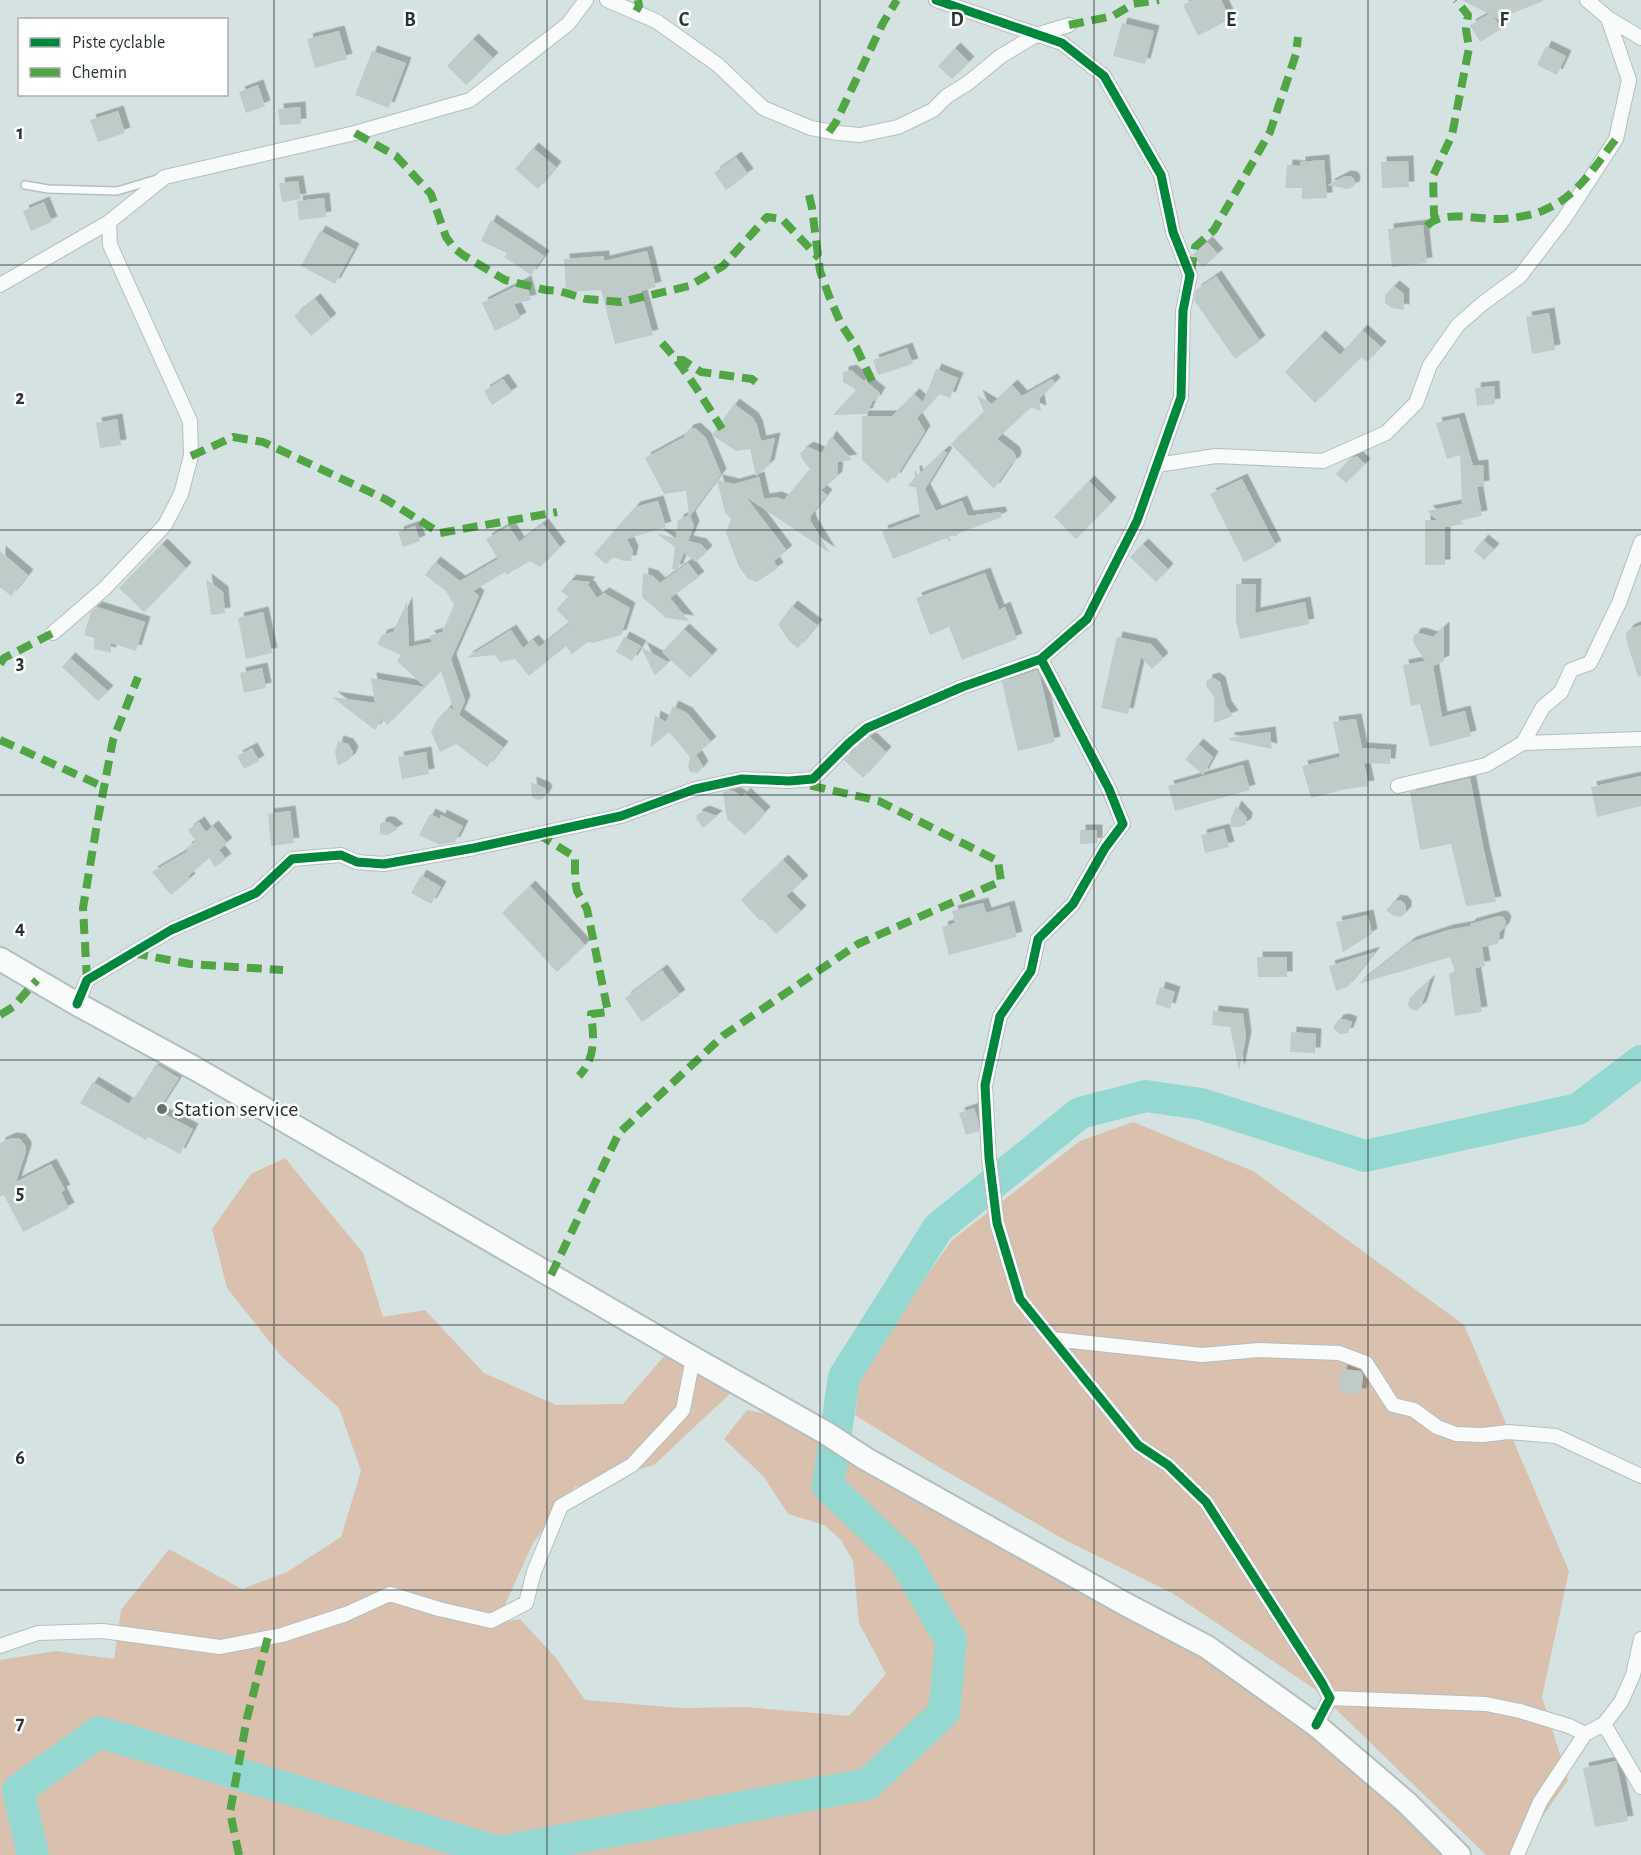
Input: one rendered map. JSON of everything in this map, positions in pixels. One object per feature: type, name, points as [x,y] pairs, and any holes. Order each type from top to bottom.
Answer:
[{"type":"highway","points":[[0,959],[196,1069],[826,1433],[866,1459],[1207,1647],[1316,1725],[1407,1803],[1459,1855]]},
{"type":"street","points":[[0,285],[109,222],[165,177],[355,133],[470,100],[568,24],[586,0]]},
{"type":"street","points":[[607,0],[656,21],[718,65],[763,108],[811,128],[838,134],[860,135],[898,127],[933,110],[947,96],[968,83],[1001,56],[1036,35],[1069,25]]},
{"type":"street","points":[[77,1004],[87,980],[171,930],[256,893],[292,859],[341,855],[357,862],[384,864],[474,848],[621,816],[695,789],[742,779],[789,781],[813,779],[867,728],[962,687],[1041,659],[1087,619],[1137,521],[1181,397],[1183,311],[1190,275],[1173,232],[1161,175],[1104,76],[1062,43],[936,0]]},
{"type":"street","points":[[1587,0],[1608,18],[1641,38]]},
{"type":"street","points":[[1157,465],[1216,456],[1323,461],[1386,433],[1416,403],[1430,365],[1458,325],[1520,276],[1564,219],[1616,139],[1629,80],[1608,18]]},
{"type":"street","points":[[53,633],[104,589],[165,525],[181,494],[190,456],[190,421],[110,245],[109,222]]},
{"type":"street","points":[[1523,743],[1543,707],[1561,692],[1570,670],[1590,663],[1619,603],[1641,542]]},
{"type":"street","points":[[1041,659],[1109,789],[1123,824],[1073,904],[1038,939],[1030,971],[1000,1016],[985,1085],[989,1158],[997,1223],[1020,1299],[1138,1444],[1168,1465],[1206,1502],[1330,1698]]},
{"type":"street","points":[[1398,786],[1486,765],[1523,743],[1641,739]]},
{"type":"street","points":[[1052,1339],[1202,1355],[1259,1350],[1340,1353],[1366,1364],[1393,1405],[1414,1410],[1437,1427],[1456,1434],[1483,1435],[1508,1432],[1556,1436],[1641,1476]]},
{"type":"street","points":[[0,1646],[38,1633],[103,1631],[220,1647],[282,1635],[346,1614],[390,1594],[439,1609],[491,1621],[526,1603],[534,1572],[561,1506],[632,1465],[683,1410],[693,1358]]},
{"type":"street","points":[[1516,1855],[1540,1802],[1586,1734],[1604,1724],[1621,1702],[1633,1675],[1641,1639]]},
{"type":"street","points":[[1316,1725],[1330,1698]]},
{"type":"street","points":[[1330,1698],[1486,1704],[1520,1711],[1569,1726],[1586,1734]]},
{"type":"street","points":[[1604,1724],[1641,1787]]},
{"type":"lane","points":[[26,185],[48,189],[117,191],[165,177]]},
{"type":"shaded area","points":[[1133,1122],[1253,1171],[1464,1325],[1569,1571],[1542,1697],[1568,1780],[1516,1855],[1486,1855],[1316,1690],[1172,1593],[1065,1540],[932,1463],[855,1415],[861,1369],[952,1240],[1080,1141]]},
{"type":"shaded area","points":[[285,1158],[363,1253],[383,1317],[425,1310],[484,1373],[556,1405],[623,1404],[670,1349],[735,1389],[654,1465],[575,1487],[533,1543],[504,1607],[479,1627],[520,1619],[556,1658],[585,1700],[681,1708],[746,1707],[849,1716],[886,1674],[859,1623],[853,1561],[841,1540],[824,1525],[788,1514],[764,1477],[724,1439],[747,1410],[825,1426],[1133,1618],[1251,1688],[1343,1758],[1446,1855],[0,1855],[0,1660],[56,1651],[114,1659],[121,1610],[169,1549],[242,1589],[287,1572],[341,1537],[361,1471],[339,1408],[281,1356],[227,1288],[212,1229],[251,1174]]},
{"type":"building","points":[[1192,0],[1221,0],[1230,19],[1198,36],[1183,5]]},
{"type":"building","points":[[1462,0],[1543,1],[1498,19],[1494,17],[1501,29],[1480,42],[1470,25],[1489,14]]},
{"type":"building","points":[[1122,23],[1154,31],[1145,64],[1113,56]]},
{"type":"building","points":[[339,31],[347,59],[315,68],[307,39]]},
{"type":"building","points":[[473,39],[493,58],[466,85],[447,66]]},
{"type":"building","points":[[1546,46],[1566,56],[1557,75],[1537,65]]},
{"type":"building","points":[[955,48],[969,62],[952,79],[938,66]]},
{"type":"building","points":[[372,51],[406,63],[389,108],[355,95]]},
{"type":"building","points":[[258,85],[265,106],[246,113],[239,92]]},
{"type":"building","points":[[300,107],[301,124],[280,125],[278,109]]},
{"type":"building","points":[[118,111],[125,133],[98,142],[90,120]]},
{"type":"building","points":[[533,148],[556,167],[538,189],[515,169]]},
{"type":"building","points":[[736,157],[748,174],[726,190],[714,173]]},
{"type":"building","points":[[1324,160],[1327,198],[1302,199],[1302,188],[1285,188],[1287,165],[1300,166],[1300,162]]},
{"type":"building","points":[[1408,161],[1409,187],[1382,188],[1381,162]]},
{"type":"building","points":[[1345,176],[1352,177],[1355,181],[1354,187],[1347,189],[1328,185]]},
{"type":"building","points":[[298,181],[301,199],[282,202],[279,183]]},
{"type":"building","points":[[324,198],[326,217],[299,220],[297,201]]},
{"type":"building","points":[[44,202],[52,222],[31,231],[23,211]]},
{"type":"building","points":[[491,220],[544,256],[531,275],[504,257],[507,253],[481,241]]},
{"type":"building","points":[[1423,225],[1427,263],[1392,267],[1388,229]]},
{"type":"building","points":[[320,231],[354,249],[335,284],[301,266]]},
{"type":"building","points":[[1207,242],[1218,254],[1203,267],[1192,255]]},
{"type":"building","points":[[647,251],[656,287],[641,291],[653,335],[615,344],[601,290],[566,292],[564,259],[604,256],[604,261]]},
{"type":"building","points":[[1216,276],[1260,341],[1235,359],[1194,300],[1196,290]]},
{"type":"building","points":[[526,281],[531,300],[514,304],[521,318],[495,331],[482,303]]},
{"type":"building","points":[[1394,286],[1404,294],[1404,310],[1392,308],[1385,303],[1385,295]]},
{"type":"building","points":[[315,299],[331,319],[311,336],[294,316]]},
{"type":"building","points":[[1549,313],[1555,350],[1532,354],[1526,317]]},
{"type":"building","points":[[1362,330],[1381,347],[1367,362],[1361,357],[1315,403],[1285,372],[1320,336],[1340,355]]},
{"type":"building","points":[[907,348],[913,364],[878,375],[873,360]]},
{"type":"building","points":[[936,369],[958,378],[950,398],[939,394],[917,418],[925,431],[895,479],[893,477],[887,483],[862,460],[862,416],[892,416],[914,394],[923,402]]},
{"type":"building","points":[[851,370],[864,381],[867,378],[869,384],[880,393],[875,401],[873,400],[867,414],[833,415],[856,390],[843,382],[843,372]]},
{"type":"building","points":[[503,379],[512,392],[492,405],[484,391]]},
{"type":"building","points":[[1052,379],[1055,383],[1039,399],[1041,411],[1031,407],[997,439],[1014,452],[1016,457],[1015,462],[1011,464],[994,489],[951,444],[984,412],[977,395],[992,404],[1012,385],[1022,396]]},
{"type":"building","points":[[1494,386],[1495,404],[1477,406],[1475,388]]},
{"type":"building","points":[[734,404],[753,418],[761,441],[775,438],[769,465],[756,476],[750,449],[736,451],[712,435]]},
{"type":"building","points":[[1459,418],[1473,466],[1483,465],[1484,486],[1477,487],[1482,516],[1460,520],[1464,524],[1445,527],[1445,565],[1425,565],[1425,520],[1437,520],[1427,511],[1462,504],[1460,455],[1447,459],[1436,423]]},
{"type":"building","points":[[117,419],[121,445],[100,448],[96,423]]},
{"type":"building","points":[[695,428],[706,438],[721,474],[690,516],[694,526],[688,541],[701,544],[707,551],[696,562],[684,553],[677,570],[672,569],[675,547],[658,534],[676,538],[678,520],[689,515],[686,491],[664,494],[645,458],[684,437],[688,430]]},
{"type":"building","points":[[831,436],[852,460],[838,462],[837,477],[821,490],[827,495],[810,517],[830,553],[746,497],[787,551],[774,561],[778,568],[757,582],[748,579],[739,567],[726,533],[731,519],[725,512],[717,480],[734,484],[759,477],[764,499],[776,497],[784,500],[810,469],[800,453],[808,447],[822,453]]},
{"type":"building","points":[[944,451],[947,453],[925,489],[936,511],[962,501],[968,516],[1000,512],[1002,517],[949,537],[950,542],[946,538],[893,559],[882,531],[920,517],[916,487],[907,486],[915,478],[914,471],[918,475]]},
{"type":"building","points":[[1357,456],[1365,464],[1346,483],[1336,474],[1350,459]]},
{"type":"building","points":[[1242,479],[1276,546],[1244,562],[1210,494]]},
{"type":"building","points":[[1089,481],[1111,503],[1076,539],[1054,517]]},
{"type":"building","points":[[658,501],[666,527],[627,539],[633,551],[631,561],[613,557],[606,564],[594,554],[635,507]]},
{"type":"building","points":[[543,524],[560,547],[540,567],[530,561],[506,575],[505,572],[473,591],[479,596],[451,659],[465,701],[459,715],[503,747],[487,767],[456,744],[440,752],[431,732],[437,720],[449,707],[454,711],[441,671],[425,687],[397,661],[401,655],[377,644],[382,635],[393,632],[407,602],[409,647],[432,642],[429,636],[442,632],[454,605],[446,591],[425,575],[435,562],[460,581],[498,559],[486,539],[509,526],[519,542]]},
{"type":"building","points":[[415,526],[420,541],[403,547],[398,532]]},
{"type":"building","points":[[1483,540],[1494,549],[1484,560],[1474,551]]},
{"type":"building","points":[[162,544],[186,568],[144,612],[119,588]]},
{"type":"building","points":[[1143,544],[1168,569],[1156,582],[1130,557]]},
{"type":"building","points":[[0,551],[28,575],[11,596],[0,587]]},
{"type":"building","points":[[688,563],[699,577],[670,598],[689,621],[666,618],[642,597],[643,573],[653,576],[660,583]]},
{"type":"building","points":[[985,573],[999,610],[1005,607],[1017,639],[962,660],[949,627],[930,635],[916,598]]},
{"type":"building","points":[[206,579],[223,592],[225,613],[211,615]]},
{"type":"building","points":[[571,580],[590,582],[587,586],[597,598],[604,593],[630,608],[621,635],[593,643],[588,642],[572,654],[566,646],[529,676],[515,659],[500,662],[495,655],[466,658],[511,630],[523,648],[533,640],[539,647],[570,623],[556,609],[569,597],[561,591]]},
{"type":"building","points":[[1236,584],[1256,584],[1255,613],[1305,602],[1309,624],[1240,639],[1236,621]]},
{"type":"building","points":[[792,606],[817,625],[798,648],[789,641],[778,624]]},
{"type":"building","points":[[97,607],[145,622],[136,651],[111,643],[111,653],[94,649],[94,638],[84,635],[91,612]]},
{"type":"building","points":[[263,612],[272,653],[246,659],[238,618]]},
{"type":"building","points":[[1641,625],[1641,676],[1638,677],[1626,633]]},
{"type":"building","points":[[1444,627],[1444,661],[1433,666],[1442,717],[1465,711],[1471,736],[1430,747],[1420,704],[1411,706],[1403,665],[1425,661],[1413,642],[1415,634],[1420,633],[1433,637]]},
{"type":"building","points":[[684,629],[712,655],[690,678],[662,652]]},
{"type":"building","points":[[624,637],[641,646],[632,661],[616,652]]},
{"type":"building","points":[[1117,637],[1151,644],[1163,658],[1152,669],[1141,657],[1128,714],[1101,708]]},
{"type":"building","points":[[641,647],[668,662],[655,676]]},
{"type":"building","points":[[70,658],[108,691],[98,701],[62,667]]},
{"type":"building","points":[[262,668],[266,688],[244,693],[240,673]]},
{"type":"building","points":[[1037,670],[1055,742],[1018,751],[1002,682]]},
{"type":"building","points":[[371,678],[425,687],[387,725],[383,719],[375,730],[332,697],[375,703]]},
{"type":"building","points":[[1214,678],[1220,682],[1226,706],[1233,716],[1214,723],[1214,697],[1206,686],[1207,680]]},
{"type":"building","points":[[673,706],[687,713],[711,742],[696,755],[703,766],[698,773],[690,772],[688,766],[690,757],[669,732],[650,748],[655,716],[666,722]]},
{"type":"building","points":[[1356,719],[1362,748],[1391,750],[1390,764],[1364,763],[1369,786],[1311,798],[1302,766],[1340,757],[1333,722]]},
{"type":"building","points":[[1270,732],[1272,749],[1229,740],[1229,738]]},
{"type":"building","points":[[870,737],[886,752],[863,778],[844,760]]},
{"type":"building","points":[[338,741],[348,744],[353,752],[350,759],[338,766],[335,752]]},
{"type":"building","points":[[1198,744],[1213,757],[1203,775],[1185,759]]},
{"type":"building","points":[[252,748],[259,761],[244,769],[237,756]]},
{"type":"building","points":[[426,752],[429,774],[402,779],[398,757]]},
{"type":"building","points":[[1243,765],[1250,790],[1175,811],[1168,786]]},
{"type":"building","points":[[1641,776],[1641,806],[1597,817],[1591,787]]},
{"type":"building","points":[[1470,778],[1496,902],[1466,906],[1451,844],[1420,850],[1410,792]]},
{"type":"building","points":[[531,782],[545,788],[547,792],[543,799],[538,800],[532,797]]},
{"type":"building","points":[[732,790],[742,797],[745,793],[765,812],[745,835],[727,819],[723,792]]},
{"type":"building","points":[[1236,806],[1247,818],[1246,824],[1241,827],[1231,827],[1231,818]]},
{"type":"building","points":[[290,811],[294,843],[271,846],[268,814]]},
{"type":"building","points":[[704,811],[717,816],[703,828],[696,818]]},
{"type":"building","points":[[430,814],[440,819],[441,815],[463,826],[455,842],[440,845],[419,835]]},
{"type":"building","points":[[199,822],[206,832],[213,826],[227,843],[219,850],[226,859],[215,867],[209,858],[171,895],[152,872],[188,851],[186,848],[196,841],[188,830]]},
{"type":"building","points":[[389,822],[398,829],[388,835],[380,834],[380,824]]},
{"type":"building","points":[[1224,829],[1229,847],[1205,853],[1201,835]]},
{"type":"building","points":[[1080,830],[1097,830],[1097,843],[1080,844]]},
{"type":"building","points":[[783,860],[803,881],[786,896],[801,911],[776,934],[762,919],[760,921],[741,900]]},
{"type":"building","points":[[421,875],[441,887],[431,904],[411,893]]},
{"type":"building","points":[[530,886],[585,945],[557,972],[502,913]]},
{"type":"building","points":[[1395,900],[1402,901],[1406,906],[1406,912],[1401,917],[1394,916],[1386,910]]},
{"type":"building","points":[[983,903],[986,913],[1009,906],[1017,937],[949,955],[942,927],[955,923],[952,911]]},
{"type":"building","points":[[1368,915],[1372,934],[1343,952],[1336,922]]},
{"type":"building","points":[[1499,916],[1503,917],[1506,922],[1500,932],[1498,944],[1482,947],[1485,966],[1475,968],[1482,1012],[1455,1016],[1449,974],[1455,971],[1450,957],[1358,984],[1411,942]]},
{"type":"building","points":[[1375,952],[1347,987],[1336,991],[1329,966]]},
{"type":"building","points":[[1257,957],[1287,957],[1287,977],[1258,977]]},
{"type":"building","points":[[662,970],[680,995],[642,1022],[625,998]]},
{"type":"building","points":[[1430,980],[1421,1007],[1416,1011],[1411,1009],[1408,1006],[1409,999]]},
{"type":"building","points":[[1160,987],[1175,992],[1170,1009],[1155,1004]]},
{"type":"building","points":[[1213,1011],[1243,1014],[1246,1037],[1239,1071],[1230,1027],[1212,1025]]},
{"type":"building","points":[[1344,1019],[1352,1022],[1348,1033],[1340,1034],[1333,1028],[1338,1020]]},
{"type":"building","points":[[1291,1032],[1316,1034],[1315,1053],[1290,1052]]},
{"type":"building","points":[[156,1064],[179,1078],[158,1111],[193,1129],[180,1154],[148,1137],[146,1140],[80,1103],[93,1082],[129,1104]]},
{"type":"building","points":[[974,1108],[979,1131],[966,1135],[959,1113]]},
{"type":"building","points":[[11,1138],[20,1139],[26,1147],[16,1182],[51,1164],[65,1190],[61,1192],[69,1208],[23,1232],[4,1195],[0,1197],[0,1143]]},
{"type":"building","points":[[1342,1369],[1361,1371],[1363,1376],[1361,1394],[1339,1392]]},
{"type":"building","points":[[1616,1761],[1628,1821],[1595,1827],[1583,1768]]},
{"type":"waterway","points":[[33,1855],[18,1790],[99,1732],[498,1852],[868,1784],[944,1712],[951,1641],[904,1559],[828,1486],[844,1377],[938,1228],[1080,1113],[1146,1096],[1201,1104],[1365,1156],[1578,1109],[1641,1061]]},
{"type":"marked path","points":[[636,11],[639,6],[638,0]]},
{"type":"marked path","points":[[829,132],[836,122],[883,23],[897,0]]},
{"type":"marked path","points":[[1069,25],[1113,16],[1133,4],[1159,0]]},
{"type":"marked path","points":[[1436,220],[1433,176],[1452,135],[1469,48],[1466,29],[1468,15],[1456,0]]},
{"type":"marked path","points":[[1191,272],[1195,247],[1214,230],[1270,132],[1296,54],[1298,37]]},
{"type":"marked path","points":[[355,133],[396,156],[431,194],[446,237],[454,248],[505,280],[586,299],[621,302],[689,286],[723,266],[767,217],[782,219],[819,258]]},
{"type":"marked path","points":[[1427,226],[1442,218],[1461,216],[1504,219],[1544,210],[1576,189],[1616,139]]},
{"type":"marked path","points":[[809,195],[820,271],[841,324],[856,347],[872,381]]},
{"type":"marked path","points":[[662,343],[686,374],[722,429]]},
{"type":"marked path","points":[[677,360],[683,360],[701,372],[752,379],[762,387]]},
{"type":"marked path","points":[[191,456],[233,437],[263,442],[385,499],[440,533],[557,512]]},
{"type":"marked path","points":[[0,664],[4,658],[53,633]]},
{"type":"marked path","points":[[87,980],[83,908],[97,824],[113,740],[138,677]]},
{"type":"marked path","points":[[0,740],[104,787]]},
{"type":"marked path","points":[[551,1275],[619,1133],[724,1035],[858,944],[1001,881],[998,861],[879,801],[804,784]]},
{"type":"marked path","points":[[538,834],[575,857],[577,891],[587,909],[608,1012],[591,1014],[593,1039],[591,1055],[579,1076]]},
{"type":"marked path","points":[[133,953],[190,964],[283,970]]},
{"type":"marked path","points":[[0,1015],[13,1007],[37,980]]},
{"type":"marked path","points":[[239,1855],[230,1812],[247,1718],[268,1637]]},
{"type":"cycle path","points":[[77,1004],[87,980],[171,930],[256,893],[292,859],[341,855],[357,862],[384,864],[474,848],[621,816],[695,789],[742,779],[789,781],[813,779],[867,728],[962,687],[1041,659],[1087,619],[1137,521],[1181,397],[1183,311],[1190,275],[1173,232],[1161,175],[1104,76],[1062,43],[936,0]]},
{"type":"cycle path","points":[[1041,659],[1109,789],[1123,824],[1105,848],[1073,904],[1038,939],[1031,971],[1000,1016],[985,1085],[989,1158],[997,1223],[1020,1299],[1138,1445],[1168,1465],[1206,1502],[1322,1683],[1330,1698],[1316,1725]]},
{"type":"place","name":"Station service","points":[[162,1109]]}]
